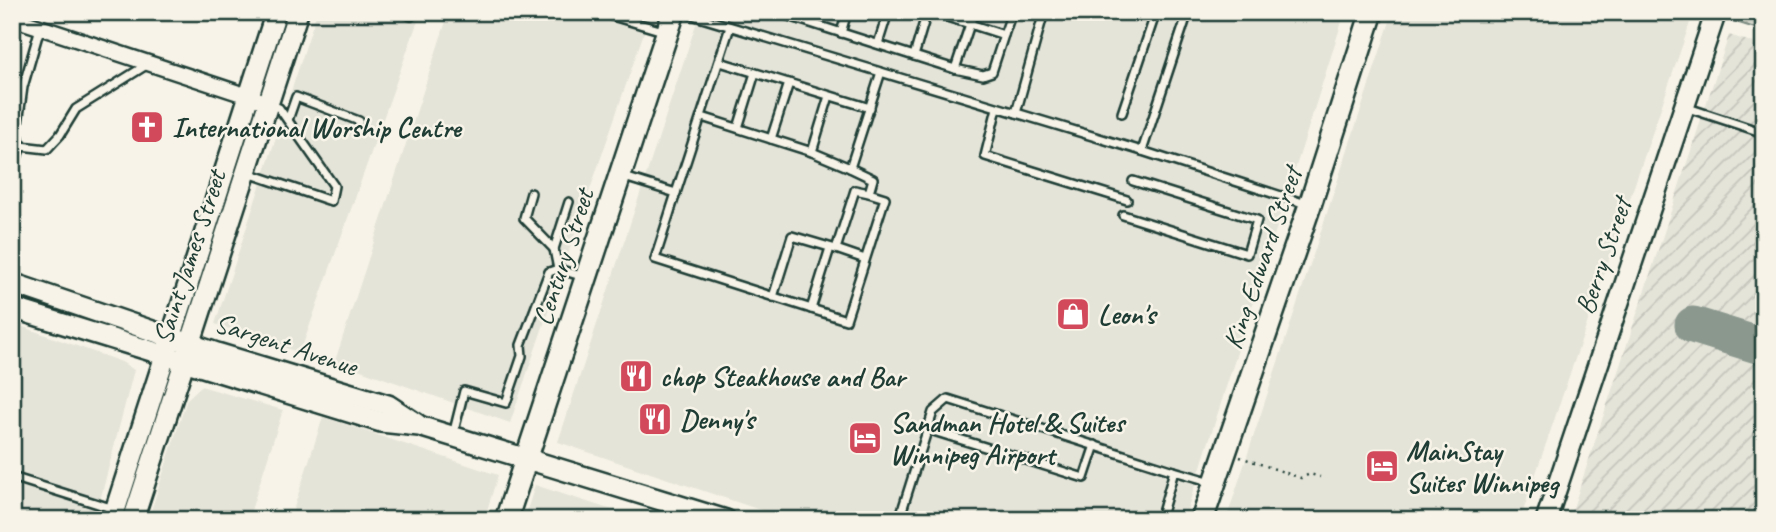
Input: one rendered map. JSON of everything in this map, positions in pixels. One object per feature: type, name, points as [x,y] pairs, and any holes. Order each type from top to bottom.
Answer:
[{"type":"main road","name":"Saint James Street","points":[[113,514],[276,12]]},
{"type":"main road","name":"Saint James Street","points":[[133,520],[298,12]]},
{"type":"main road","name":"King Edward Street","points":[[1202,520],[1310,205],[1371,12]]},
{"type":"main road","name":"Berry Street","points":[[1545,520],[1716,12]]},
{"type":"main road","name":"Century Street","points":[[506,520],[671,22]]},
{"type":"main road","name":"Sargent Avenue","points":[[12,283],[388,405],[419,426]]},
{"type":"main road","name":"Sargent Avenue","points":[[12,308],[381,422],[419,426],[726,520]]},
{"type":"street","points":[[12,18],[269,103]]},
{"type":"lane","points":[[401,12],[411,16]]},
{"type":"lane","points":[[598,12],[629,22],[671,22]]},
{"type":"lane","points":[[629,22],[632,12]]},
{"type":"lane","points":[[682,12],[1142,151],[1310,205]]},
{"type":"lane","points":[[776,12],[802,16],[841,33],[955,69],[983,75],[992,72],[1012,12]]},
{"type":"lane","points":[[841,33],[847,12]]},
{"type":"lane","points":[[878,44],[888,12]]},
{"type":"lane","points":[[914,56],[928,12],[1004,35]]},
{"type":"lane","points":[[955,69],[974,12]]},
{"type":"lane","points":[[1016,113],[1044,12]]},
{"type":"lane","points":[[1122,113],[1156,12]]},
{"type":"lane","points":[[1142,151],[1188,12]]},
{"type":"lane","points":[[12,172],[21,146],[17,131],[23,87],[40,27]]},
{"type":"lane","points":[[730,27],[655,259],[773,297],[811,309],[846,320],[885,198],[855,190],[811,309]]},
{"type":"lane","points":[[720,62],[870,108]]},
{"type":"lane","points":[[21,146],[47,149],[60,135],[76,108],[149,63]]},
{"type":"lane","points":[[850,168],[881,72]]},
{"type":"lane","points":[[738,128],[755,73]]},
{"type":"lane","points":[[771,139],[789,83]]},
{"type":"lane","points":[[812,152],[829,96]]},
{"type":"lane","points":[[288,120],[296,97],[359,121]]},
{"type":"lane","points":[[226,166],[331,201],[334,186],[279,107],[269,103]]},
{"type":"lane","points":[[1685,107],[1764,133]]},
{"type":"lane","points":[[997,108],[985,156],[1127,200]]},
{"type":"lane","points":[[702,117],[812,152],[850,168],[873,179],[869,193]]},
{"type":"lane","points":[[620,176],[676,193]]},
{"type":"lane","points":[[1123,215],[1247,254],[1258,220],[1133,181]]},
{"type":"lane","points":[[531,193],[524,218],[554,249]]},
{"type":"lane","points":[[558,269],[554,249],[569,202]]},
{"type":"lane","points":[[773,297],[792,236],[865,259]]},
{"type":"lane","points":[[453,436],[464,391],[506,403],[522,356],[521,345],[550,272],[558,269],[586,278]]},
{"type":"lane","points":[[899,520],[933,412],[948,399],[1215,482]]},
{"type":"lane","points":[[927,429],[1084,478],[1095,445]]},
{"type":"lane","points":[[1160,520],[1174,471]]},
{"type":"lane","points":[[12,477],[113,514]]},
{"type":"path","points":[[1240,457],[1301,478],[1310,474],[1320,477]]},
{"type":"shaded area","points":[[317,12],[421,12],[300,353],[215,324]]},
{"type":"shaded area","points":[[449,12],[651,12],[510,423],[335,361]]},
{"type":"shaded area","points":[[700,12],[1345,12],[1184,520],[790,520],[558,442]]},
{"type":"shaded area","points":[[1393,12],[1676,12],[1692,17],[1520,520],[1226,520]]},
{"type":"shaded area","points":[[1736,12],[1764,20],[1764,31],[1733,21]]},
{"type":"shaded area","points":[[1729,35],[1764,46],[1764,520],[1569,520]]},
{"type":"shaded area","points":[[12,323],[122,362],[134,370],[95,520],[12,520]]},
{"type":"shaded area","points":[[201,386],[283,410],[248,520],[148,520],[187,399]]},
{"type":"shaded area","points":[[323,417],[498,475],[484,520],[290,520]]},
{"type":"shaded area","points":[[535,485],[643,520],[524,520]]},
{"type":"taxiway","points":[[1693,325],[1764,347]]},
{"type":"place","name":"International Worship Centre","points":[[147,127]]},
{"type":"place","name":"Leon's","points":[[1073,314]]},
{"type":"place","name":"chop Steakhouse and Bar","points":[[636,376]]},
{"type":"place","name":"Denny's","points":[[655,419]]},
{"type":"place","name":"Sandman Hotel & Suites Winnipeg Airport","points":[[865,438]]},
{"type":"place","name":"MainStay Suites Winnipeg","points":[[1382,466]]}]
